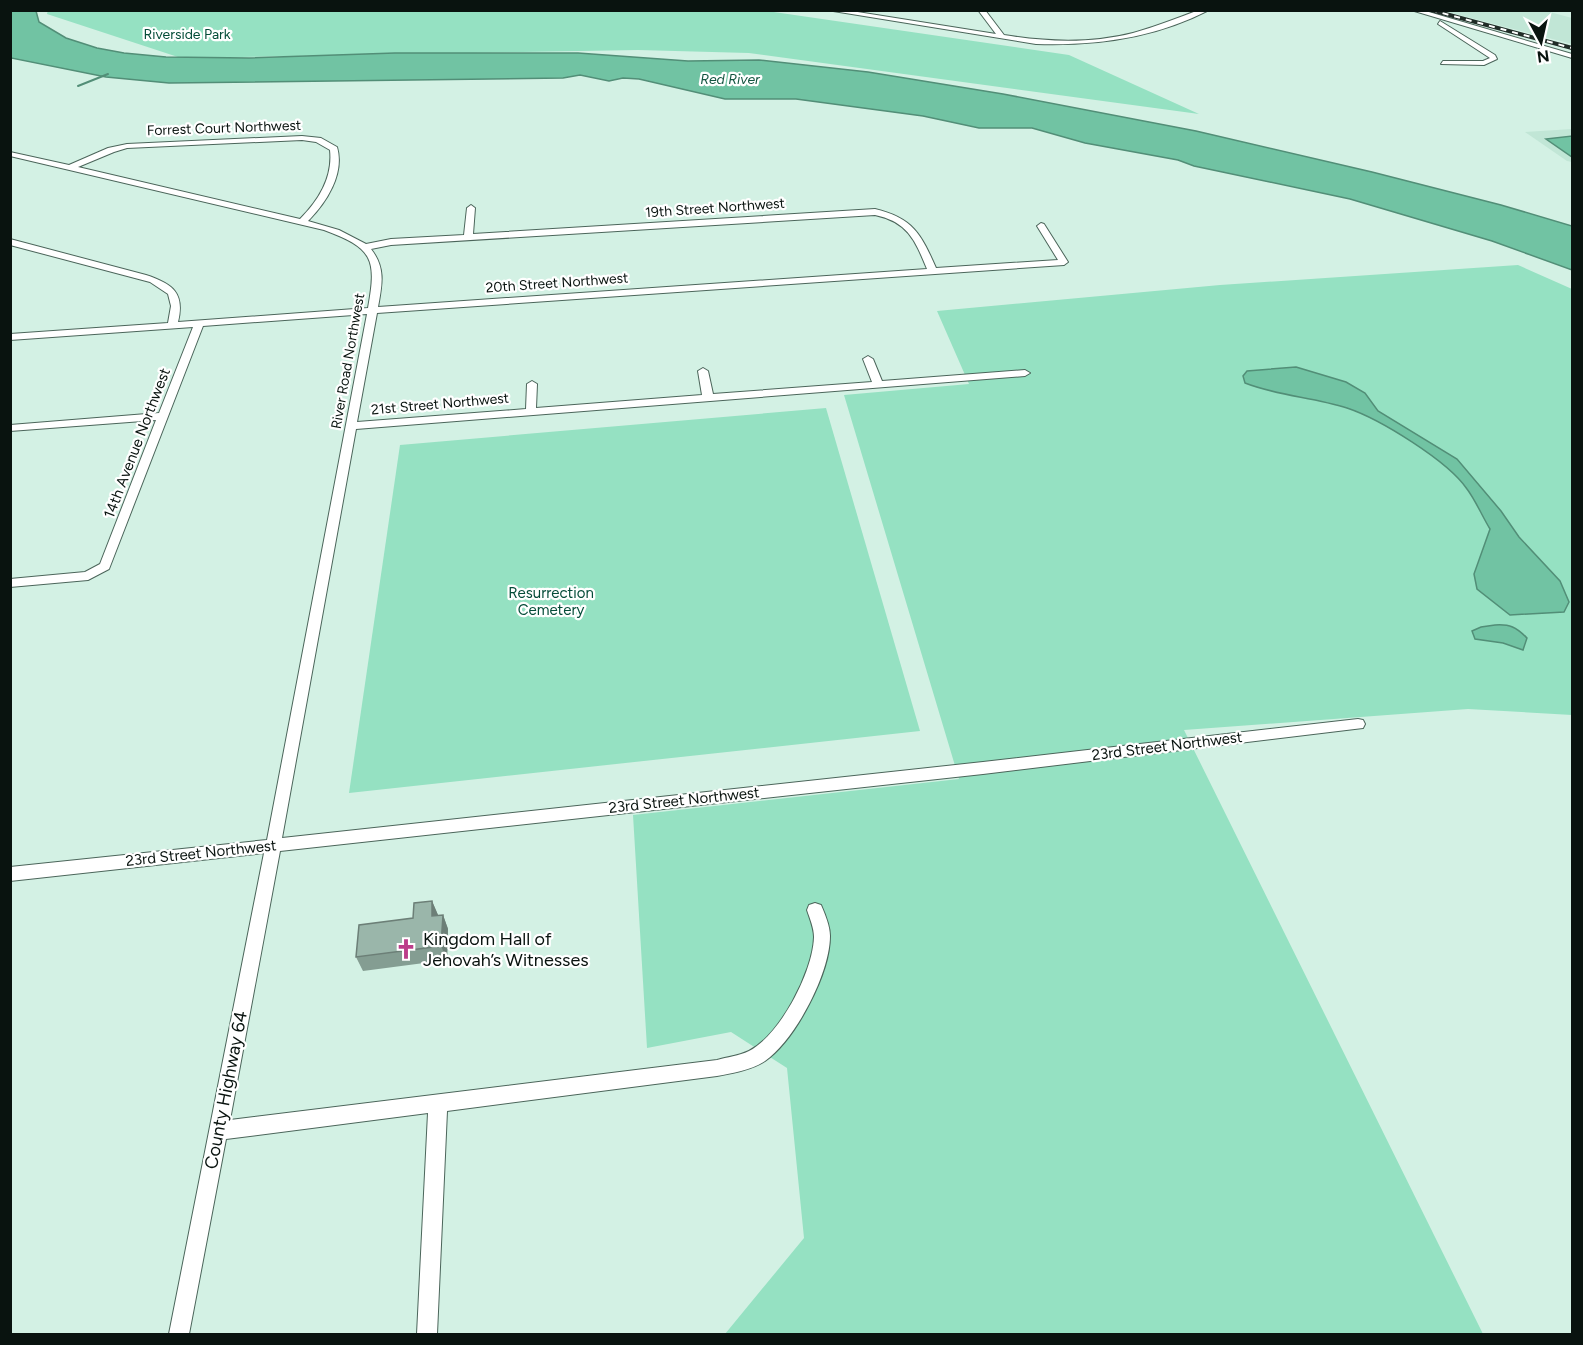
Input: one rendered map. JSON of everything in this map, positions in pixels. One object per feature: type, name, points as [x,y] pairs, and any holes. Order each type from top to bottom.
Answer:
[{"type":"street","points":[[830,10],[1061,43],[1092,42],[1126,37],[1206,10]]},
{"type":"street","points":[[981,10],[1001,36]]},
{"type":"street","points":[[1414,10],[1572,56]]},
{"type":"street","points":[[1428,15],[1493,56],[1494,59],[1484,63],[1443,63]]},
{"type":"street","name":"Forrest Court Northwest","points":[[70,168],[127,146],[233,140],[302,138],[318,140],[334,149],[335,159],[325,194],[302,222]]},
{"type":"street","points":[[10,154],[302,222],[345,235],[366,247]]},
{"type":"street","points":[[468,237],[471,208]]},
{"type":"street","name":"19th Street Northwest","points":[[366,247],[391,242],[875,212],[892,216],[908,224],[933,271]]},
{"type":"street","name":"20th Street Northwest","points":[[10,337],[1064,262],[1041,226]]},
{"type":"street","points":[[10,242],[143,277],[164,285],[175,295],[177,304],[172,326]]},
{"type":"street","name":"River Road Northwest","points":[[273,845],[378,273],[376,260],[366,247]]},
{"type":"street","name":"14th Avenue Northwest","points":[[10,583],[81,577],[100,570],[109,558],[199,324]]},
{"type":"street","points":[[868,359],[878,385]]},
{"type":"street","points":[[703,371],[708,398]]},
{"type":"street","name":"21st Street Northwest","points":[[351,426],[1025,373]]},
{"type":"street","name":"21st Street Northwest","points":[[531,412],[532,384]]},
{"type":"street","points":[[10,428],[162,416]]},
{"type":"street","name":"23rd Street Northwest","points":[[10,874],[984,768],[1358,724]]},
{"type":"street","name":"County Highway 64","points":[[179,1335],[273,845]]},
{"type":"street","points":[[217,1131],[717,1068],[757,1057],[787,1026],[815,967],[822,936],[815,910]]},
{"type":"street","points":[[427,1335],[438,1103]]},
{"type":"shaded area","points":[[1444,11],[1546,11],[1572,18],[1572,44]]},
{"type":"shaded area","points":[[1572,129],[1572,162],[1567,161],[1525,132]]},
{"type":"green space","name":"Riverside Park","points":[[48,10],[767,11],[1069,55],[1199,114],[749,53],[638,50],[181,58],[47,14]]},
{"type":"green space","points":[[1518,265],[1572,289],[1572,715],[1468,709],[1184,730],[1483,1334],[725,1334],[804,1238],[787,1068],[731,1032],[647,1048],[633,815],[959,779],[844,395],[969,384],[937,311],[1220,285]]},
{"type":"green space","name":"Resurrection Cemetery","points":[[826,408],[920,731],[349,793],[400,445]]},
{"type":"water","name":"Red River","points":[[11,11],[36,11],[39,22],[66,38],[97,48],[166,57],[249,58],[395,53],[578,53],[688,61],[759,60],[868,72],[1003,94],[1196,131],[1372,172],[1572,226],[1572,270],[1492,241],[1350,199],[1194,166],[1178,160],[1085,143],[1032,128],[979,128],[923,116],[796,99],[725,99],[639,79],[623,78],[609,81],[580,75],[563,78],[169,83],[106,77],[11,58]]},
{"type":"water","points":[[1572,136],[1572,157],[1546,139]]},
{"type":"water","points":[[1296,367],[1346,382],[1365,393],[1378,411],[1457,459],[1501,511],[1519,537],[1560,581],[1569,602],[1564,612],[1510,615],[1477,589],[1474,574],[1490,529],[1467,489],[1445,466],[1429,454],[1361,413],[1334,404],[1257,387],[1245,383],[1243,376],[1247,371]]},
{"type":"water","points":[[1495,625],[1509,626],[1523,634],[1527,638],[1523,650],[1503,643],[1475,639],[1472,631]]},
{"type":"building","points":[[432,901],[432,916],[443,915],[441,946],[356,957],[359,925],[413,918],[414,903]]},
{"type":"waterway","points":[[78,86],[108,74]]},
{"type":"railway","points":[[1431,10],[1572,48]]},
{"type":"place","name":"Kingdom Hall of Jehovah’s Witnesses","points":[[406,949]]}]
